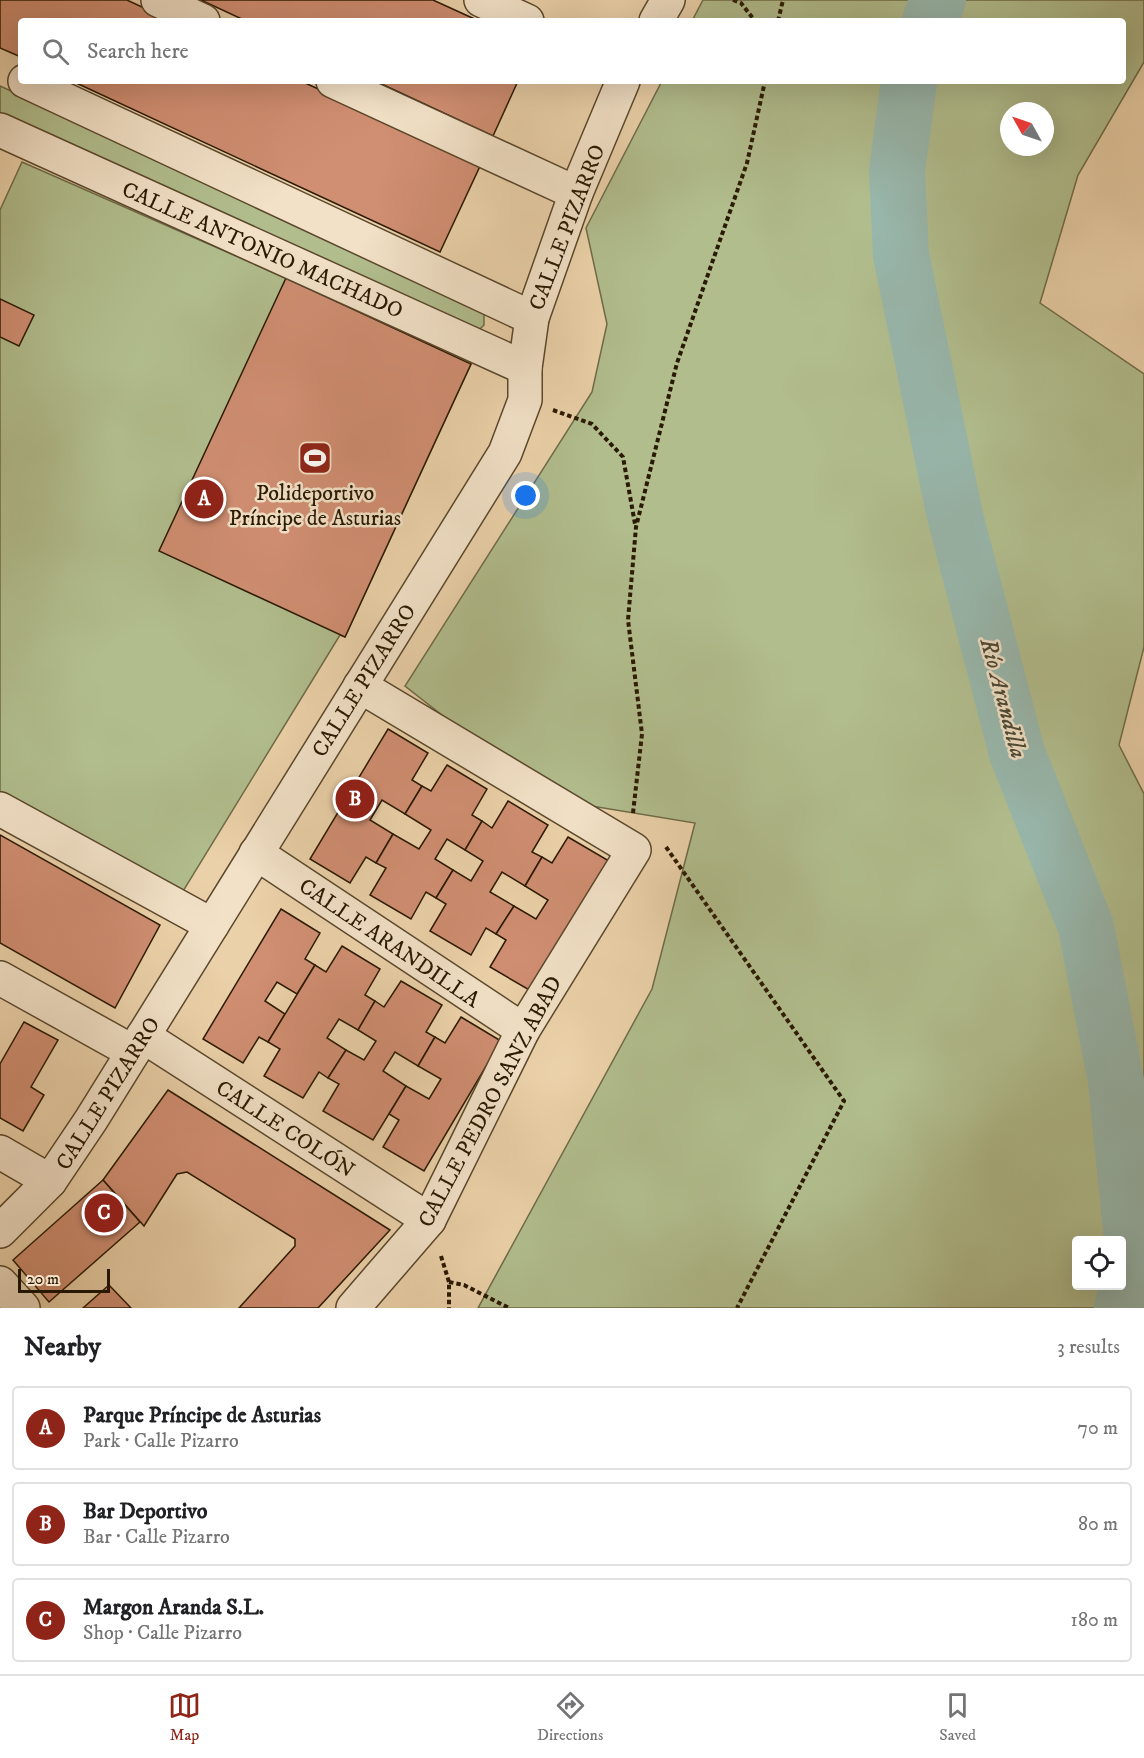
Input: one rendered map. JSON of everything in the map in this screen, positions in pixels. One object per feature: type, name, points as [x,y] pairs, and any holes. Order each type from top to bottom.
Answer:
[{"type":"street","points":[[158,0],[197,18]]},
{"type":"street","points":[[481,0],[520,18]]},
{"type":"street","points":[[658,18],[668,0]]},
{"type":"street","points":[[0,69],[18,78]]},
{"type":"street","points":[[32,84],[532,318]]},
{"type":"street","points":[[340,84],[576,193]]},
{"type":"street","name":"CALLE PIZARRO","points":[[0,1231],[50,1181],[138,1044],[506,453],[525,400],[525,368],[532,318],[576,193],[622,84]]},
{"type":"street","name":"CALLE ANTONIO MACHADO","points":[[0,130],[525,368]]},
{"type":"street","name":"CALLE PEDRO SANZ ABAD","points":[[353,1308],[429,1220],[523,1030],[634,850],[360,686]]},
{"type":"street","points":[[0,810],[212,925]]},
{"type":"street","name":"CALLE ARANDILLA","points":[[256,853],[523,1030]]},
{"type":"street","name":"CALLE COLÓN","points":[[0,978],[138,1044],[429,1220]]},
{"type":"street","points":[[0,1152],[50,1181]]},
{"type":"street","points":[[0,1283],[23,1308]]},
{"type":"path","points":[[734,0],[741,3],[753,18]]},
{"type":"path","points":[[779,18],[783,0]]},
{"type":"path","points":[[632,816],[642,734],[628,620],[636,527],[678,363],[747,163],[764,84]]},
{"type":"path","points":[[525,400],[592,424],[623,457],[636,527]]},
{"type":"path","points":[[664,843],[844,1101],[737,1308]]},
{"type":"path","points":[[429,1220],[449,1282],[449,1308]]},
{"type":"path","points":[[449,1282],[464,1285],[508,1308]]},
{"type":"green space","points":[[703,0],[1144,0],[1144,62],[1078,175],[1040,303],[1144,374],[1144,647],[1119,745],[1144,794],[1144,1308],[478,1308],[652,989],[695,823],[549,799],[405,686],[592,392],[607,324],[586,228],[660,84],[1126,84],[1126,18],[694,18]]},
{"type":"green space","points":[[0,86],[479,307],[484,314],[484,325],[477,332],[0,116]]},
{"type":"green space","points":[[22,162],[286,278],[471,364],[345,637],[340,635],[177,901],[0,800],[0,210]]},
{"type":"building","points":[[0,0],[127,0],[166,18],[18,18],[18,56],[0,48]]},
{"type":"building","points":[[201,0],[433,0],[472,18],[240,18]]},
{"type":"building","points":[[78,84],[308,84],[481,164],[440,252]]},
{"type":"building","points":[[381,84],[517,84],[493,136]]},
{"type":"building","name":"Polideportivo Príncipe de Asturias","points":[[286,278],[471,364],[345,637],[159,551]]},
{"type":"building","points":[[0,299],[34,315],[19,346],[0,337]]},
{"type":"building","points":[[388,729],[428,753],[412,780],[422,786],[405,814],[382,800],[370,820],[393,834],[376,863],[366,857],[350,883],[310,859]]},
{"type":"building","points":[[447,765],[487,789],[472,815],[482,821],[465,850],[447,839],[435,859],[453,870],[436,898],[426,892],[411,919],[370,895],[386,868],[376,863],[393,834],[419,849],[431,830],[405,814],[422,786],[431,791]]},
{"type":"building","points":[[508,801],[548,825],[532,852],[542,857],[525,886],[502,872],[490,892],[514,906],[496,934],[486,928],[471,955],[430,931],[446,904],[436,898],[453,870],[471,881],[483,861],[465,850],[482,821],[492,828]]},
{"type":"building","points":[[0,835],[160,925],[115,1008],[0,943]]},
{"type":"building","points":[[568,837],[609,861],[531,991],[490,967],[506,940],[496,934],[514,906],[536,919],[548,900],[525,886],[542,857],[552,863]]},
{"type":"building","points":[[281,909],[320,933],[305,959],[315,965],[297,994],[277,982],[265,1001],[285,1014],[268,1042],[259,1037],[243,1063],[203,1039]]},
{"type":"building","points":[[342,946],[380,969],[365,995],[375,1001],[358,1030],[339,1019],[327,1038],[346,1050],[328,1078],[319,1072],[303,1098],[264,1076],[280,1049],[268,1042],[315,965],[326,972]]},
{"type":"building","points":[[401,981],[442,1005],[426,1032],[435,1037],[418,1066],[395,1052],[383,1071],[406,1086],[373,1140],[323,1111],[339,1084],[328,1078],[346,1050],[364,1060],[376,1041],[358,1030],[375,1001],[384,1007]]},
{"type":"building","points":[[461,1017],[501,1041],[424,1171],[383,1147],[399,1120],[389,1114],[406,1086],[429,1099],[441,1079],[418,1066],[435,1037],[445,1043]]},
{"type":"building","points":[[24,1022],[58,1040],[31,1087],[44,1095],[23,1131],[0,1118],[0,1064]]},
{"type":"building","points":[[168,1090],[390,1230],[318,1308],[239,1308],[295,1246],[295,1239],[187,1172],[177,1174],[144,1226],[103,1180]]},
{"type":"building","points":[[103,1180],[140,1222],[49,1302],[13,1260]]},
{"type":"building","points":[[109,1285],[131,1308],[83,1308]]},
{"type":"waterway","name":"Río Arandilla","points":[[931,18],[938,0]]},
{"type":"waterway","name":"Río Arandilla","points":[[909,84],[897,171],[901,255],[955,516],[1017,753],[1086,927],[1116,1081],[1134,1259],[1122,1308]]},
{"type":"place","name":"Polideportivo Príncipe de Asturias","points":[[315,458]]},
{"type":"place","name":"Parque Príncipe de Asturias","points":[[204,499]]},
{"type":"place","name":"Bar Deportivo","points":[[355,799]]},
{"type":"place","name":"Margon Aranda S.L.","points":[[104,1213]]}]
